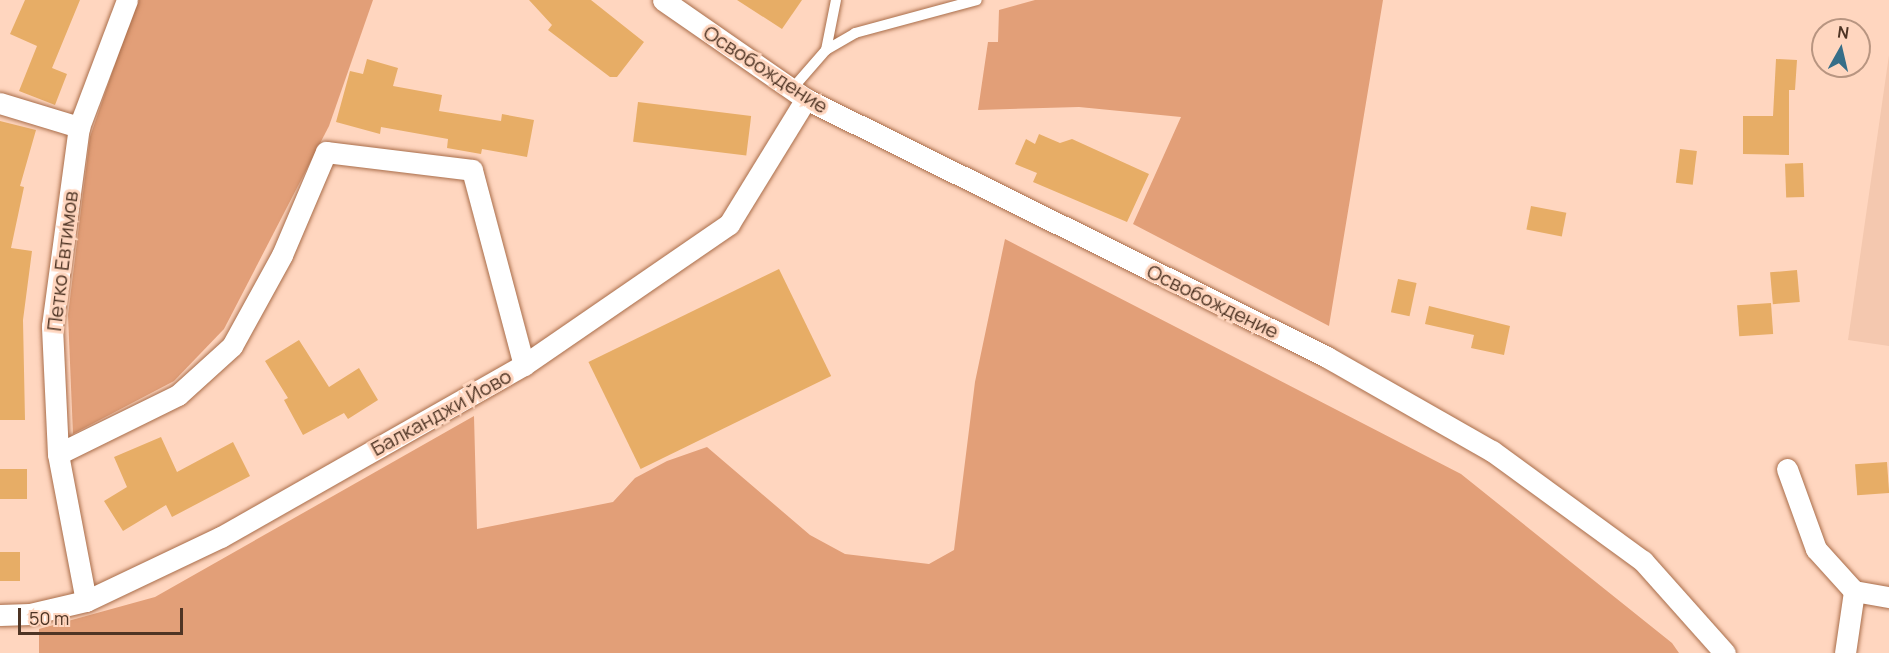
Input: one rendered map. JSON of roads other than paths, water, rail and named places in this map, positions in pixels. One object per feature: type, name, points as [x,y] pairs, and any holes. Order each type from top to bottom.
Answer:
[{"type":"street","name":"Петко Евтимов","points":[[86,601],[58,454],[52,326],[79,127],[127,0]]},
{"type":"street","name":"Освобождение","points":[[663,0],[799,94],[1327,357],[1492,450],[1643,561],[1725,653]]},
{"type":"street","name":"Балканджи Йово","points":[[0,615],[30,614],[86,601],[221,537],[524,365],[729,224],[799,94]]},
{"type":"street","points":[[0,103],[79,127]]},
{"type":"street","points":[[58,454],[178,395],[232,346],[282,255],[326,152],[472,170],[524,365]]},
{"type":"street","points":[[1787,469],[1816,549],[1854,591],[1889,597]]},
{"type":"street","points":[[1845,653],[1854,591]]},
{"type":"lane","points":[[799,94],[826,50],[836,0]]},
{"type":"lane","points":[[826,50],[855,33],[977,0]]}]
